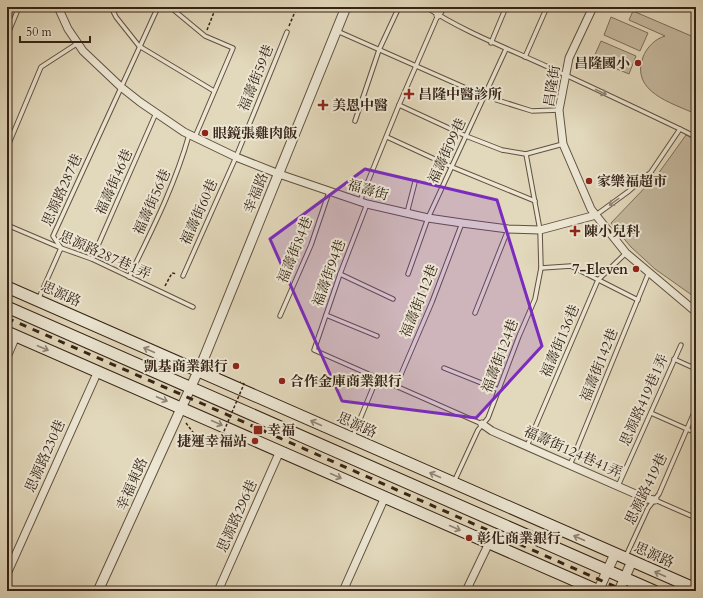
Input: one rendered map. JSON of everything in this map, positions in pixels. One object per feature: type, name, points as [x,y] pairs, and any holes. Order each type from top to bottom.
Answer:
[{"type":"main road","name":"思源路","points":[[7,287],[696,589]]},
{"type":"main road","points":[[7,307],[654,591]]},
{"type":"main road","points":[[12,334],[598,591]]},
{"type":"street","name":"福壽街","points":[[58,7],[68,30],[83,51],[121,87],[156,113],[192,136],[279,174],[363,203],[462,224],[508,229],[540,230],[596,215]]},
{"type":"street","name":"幸福路","points":[[190,388],[279,174],[346,7]]},
{"type":"street","points":[[438,15],[442,7]]},
{"type":"street","name":"昌隆街","points":[[593,7],[569,58],[559,110],[563,144],[590,209],[596,215]]},
{"type":"street","points":[[596,215],[626,253],[696,312]]},
{"type":"street","points":[[7,357],[12,334]]},
{"type":"street","name":"思源路230巷","points":[[7,574],[98,371]]},
{"type":"street","name":"幸福東路","points":[[98,591],[190,388]]},
{"type":"street","name":"福壽街124巷41弄","points":[[482,424],[492,431],[647,499],[655,500]]},
{"type":"street","name":"思源路296巷","points":[[218,591],[280,451]]},
{"type":"street","points":[[342,591],[385,497]]},
{"type":"street","points":[[466,591],[489,543]]},
{"type":"street","points":[[598,591],[608,571],[624,558]]},
{"type":"street","points":[[618,591],[625,578],[624,558]]},
{"type":"lane","points":[[7,36],[19,7]]},
{"type":"lane","points":[[111,7],[116,17],[139,46],[214,91]]},
{"type":"lane","points":[[121,87],[158,7]]},
{"type":"lane","points":[[170,7],[205,36]]},
{"type":"lane","points":[[355,122],[379,50],[399,7]]},
{"type":"lane","points":[[426,7],[438,15],[491,42],[525,56],[696,137]]},
{"type":"lane","points":[[491,42],[506,7]]},
{"type":"lane","points":[[525,56],[547,7]]},
{"type":"lane","name":"福壽街94巷","points":[[377,378],[314,350],[363,203],[387,137],[399,105],[438,15]]},
{"type":"lane","points":[[337,31],[484,96],[532,111],[559,110]]},
{"type":"lane","name":"福壽街59巷","points":[[236,156],[287,32]]},
{"type":"lane","name":"福壽街56巷","points":[[129,277],[165,203],[192,136],[233,48],[205,36]]},
{"type":"lane","points":[[7,148],[41,67],[78,43]]},
{"type":"lane","name":"福壽街99巷","points":[[408,274],[428,218],[506,49]]},
{"type":"lane","name":"思源路287巷","points":[[38,301],[61,248],[53,236],[121,87]]},
{"type":"lane","points":[[399,105],[466,136],[502,150],[526,154],[563,144]]},
{"type":"lane","name":"福壽街46巷","points":[[92,259],[156,113]]},
{"type":"lane","points":[[596,215],[629,191],[651,172],[680,129]]},
{"type":"lane","points":[[387,137],[452,167],[534,201]]},
{"type":"lane","name":"福壽街124巷","points":[[454,483],[478,430],[488,418],[519,336],[535,299],[541,268],[540,230],[526,154]]},
{"type":"lane","name":"福壽街60巷","points":[[183,276],[236,156]]},
{"type":"lane","points":[[407,213],[415,182]]},
{"type":"lane","name":"福壽街84巷","points":[[280,316],[311,245],[329,192]]},
{"type":"lane","name":"福壽街112巷","points":[[396,386],[432,302],[462,224]]},
{"type":"lane","name":"思源路287巷1弄","points":[[7,225],[61,248],[92,259],[193,307]]},
{"type":"lane","points":[[474,313],[508,229]]},
{"type":"lane","name":"福壽街136巷","points":[[527,446],[598,280],[626,253]]},
{"type":"lane","points":[[541,268],[571,266],[638,300]]},
{"type":"lane","name":"福壽街142巷","points":[[570,465],[649,272]]},
{"type":"lane","points":[[340,274],[393,299]]},
{"type":"lane","points":[[326,315],[377,336]]},
{"type":"lane","name":"思源路419巷1弄","points":[[618,486],[681,345]]},
{"type":"lane","points":[[674,359],[696,369]]},
{"type":"lane","points":[[444,368],[499,390]]},
{"type":"lane","points":[[352,439],[377,378],[482,424]]},
{"type":"lane","name":"思源路419巷","points":[[624,558],[648,508],[659,494],[686,428],[696,408]]},
{"type":"lane","points":[[651,413],[696,433]]},
{"type":"lane","points":[[655,500],[696,518]]},
{"type":"path","points":[[205,36],[216,7]]},
{"type":"path","name":"福壽街59巷","points":[[287,32],[297,7]]},
{"type":"path","points":[[161,292],[172,273],[183,276]]},
{"type":"path","points":[[186,423],[195,435],[218,445],[244,384],[240,382]]},
{"type":"highlighted area","points":[[365,169],[497,200],[542,346],[476,418],[342,401],[270,239]]},
{"type":"shaded area","points":[[633,11],[696,38],[696,114],[665,100],[648,88],[642,79],[641,69],[645,53],[655,41],[665,36],[629,20]]},
{"type":"shaded area","points":[[611,17],[648,33],[640,51],[604,35]]},
{"type":"shaded area","points":[[601,41],[636,56],[629,74],[593,59]]},
{"type":"shaded area","points":[[686,135],[696,140],[696,298],[655,269],[631,247],[611,223],[658,174]]},
{"type":"railway","points":[[7,318],[625,591]]},
{"type":"place","name":"昌隆國小","points":[[638,63]]},
{"type":"place","name":"昌隆中醫診所","points":[[409,94]]},
{"type":"place","name":"美恩中醫","points":[[323,105]]},
{"type":"place","name":"眼鏡張雞肉飯","points":[[205,133]]},
{"type":"place","name":"家樂福超市","points":[[589,181]]},
{"type":"place","name":"陳小兒科","points":[[575,231]]},
{"type":"place","name":"7-Eleven","points":[[636,269]]},
{"type":"place","name":"凱基商業銀行","points":[[236,366]]},
{"type":"place","name":"合作金庫商業銀行","points":[[282,381]]},
{"type":"place","name":"幸福","points":[[258,430]]},
{"type":"place","name":"捷運幸福站","points":[[255,441]]},
{"type":"place","name":"彰化商業銀行","points":[[469,538]]}]
